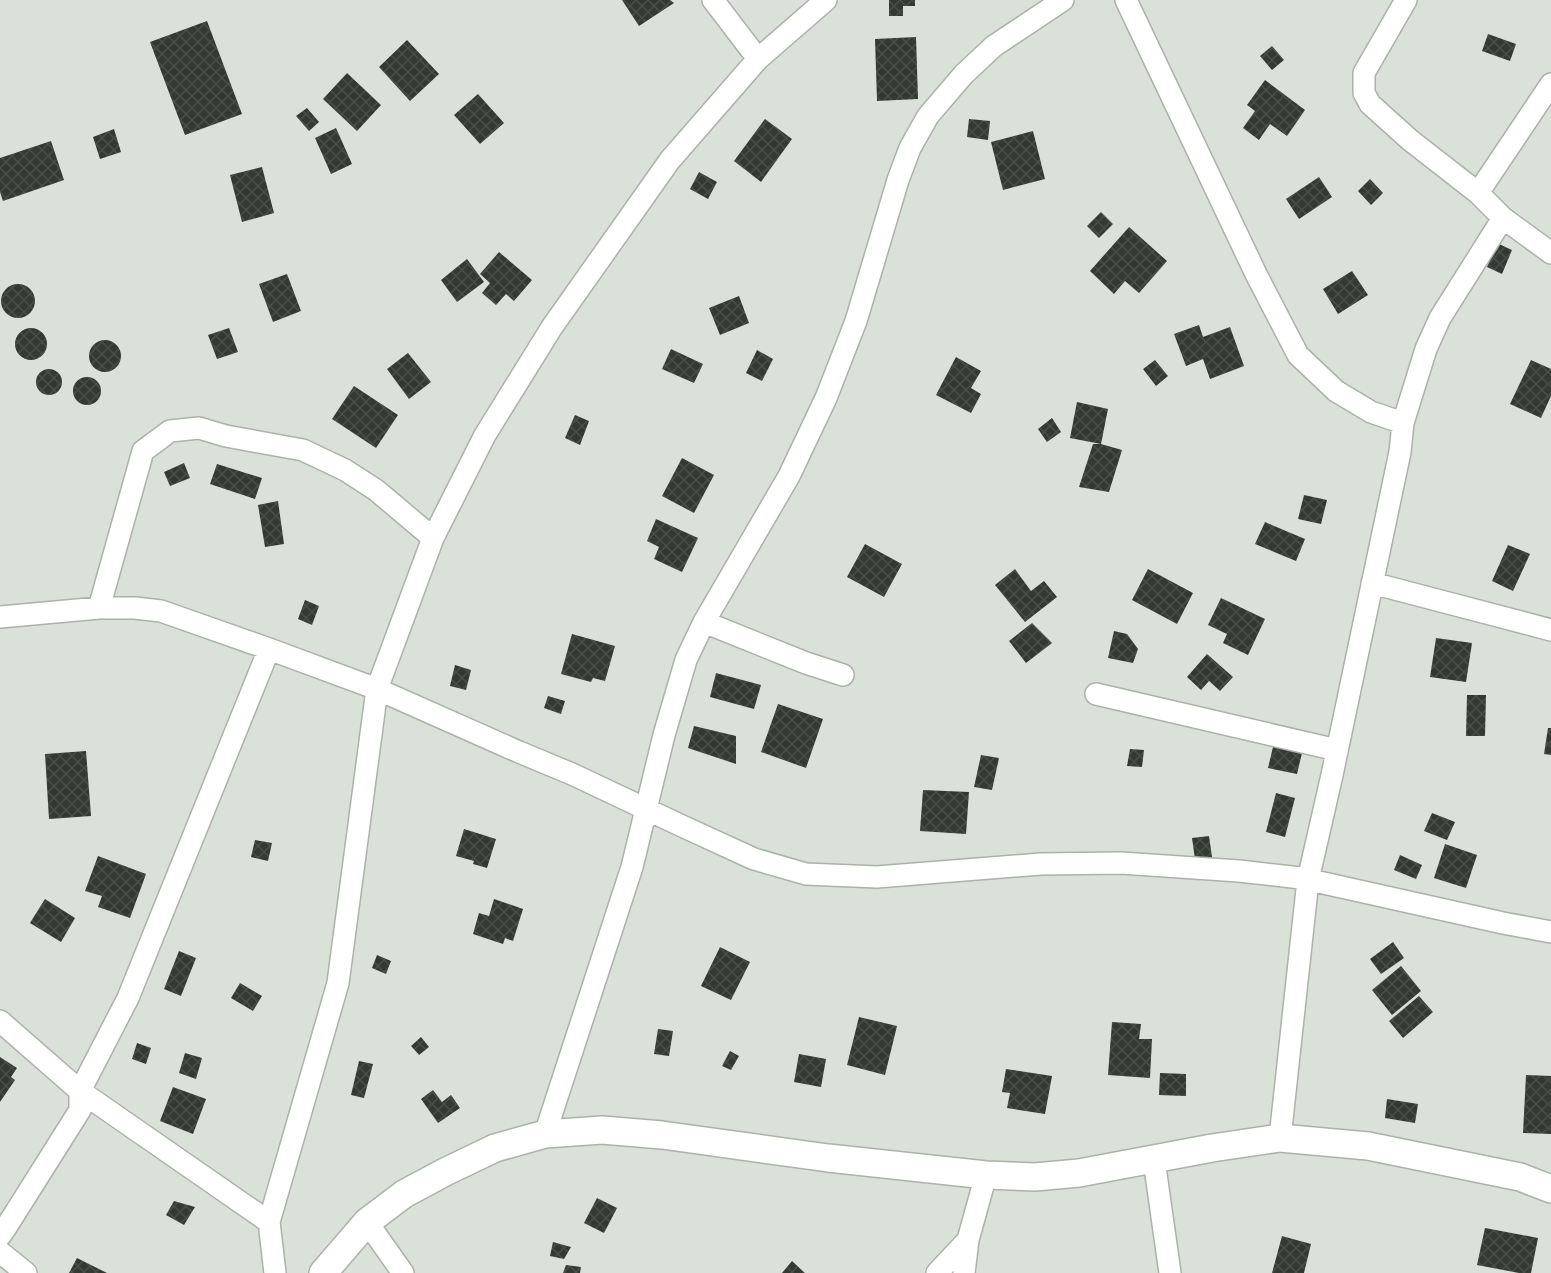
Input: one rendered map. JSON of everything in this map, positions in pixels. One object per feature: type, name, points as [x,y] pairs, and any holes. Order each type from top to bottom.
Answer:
[{"type":"street","points":[[713,0],[758,59]]},
{"type":"street","points":[[275,1273],[269,1222],[338,983],[377,689],[433,538],[485,435],[552,327],[670,160],[758,59],[826,0]]},
{"type":"street","points":[[545,1134],[632,867],[664,735],[686,660],[704,622],[789,476],[826,398],[856,321],[898,180],[910,148],[928,116],[964,74],[994,46],[1063,0]]},
{"type":"street","points":[[1126,0],[1256,274],[1298,355],[1336,391],[1371,412],[1403,423]]},
{"type":"street","points":[[1406,0],[1364,73],[1364,93],[1370,104],[1410,140],[1478,193],[1503,218],[1551,253]]},
{"type":"street","points":[[1478,193],[1551,84]]},
{"type":"street","points":[[1280,1138],[1308,880],[1400,452],[1403,423],[1426,349],[1440,318],[1503,218]]},
{"type":"street","points":[[99,608],[143,451],[170,431],[199,429],[303,450],[345,470],[376,490],[433,538]]},
{"type":"street","points":[[1372,583],[1551,630]]},
{"type":"street","points":[[0,618],[99,608],[161,611],[377,689],[572,774],[754,859],[806,874],[877,877],[1041,864],[1121,863],[1239,871],[1308,880],[1551,932]]},
{"type":"street","points":[[704,622],[806,663],[843,675]]},
{"type":"street","points":[[0,1236],[80,1110],[80,1091],[128,998],[269,649]]},
{"type":"street","points":[[1096,694],[1337,750]]},
{"type":"street","points":[[0,1021],[80,1091],[269,1222]]},
{"type":"street","points":[[324,1273],[367,1222],[404,1194],[445,1172],[495,1148],[545,1134],[602,1130],[828,1158],[986,1175],[1035,1177],[1078,1173],[1280,1138],[1368,1146],[1520,1177],[1551,1189]]},
{"type":"street","points":[[1154,1160],[1170,1273]]},
{"type":"street","points":[[964,1273],[968,1240],[986,1175]]},
{"type":"street","points":[[367,1222],[403,1273]]},
{"type":"street","points":[[937,1273],[968,1240]]},
{"type":"street","points":[[0,1252],[26,1273]]},
{"type":"building","points":[[622,0],[670,0],[674,3],[639,26]]},
{"type":"building","points":[[889,0],[915,0],[915,6],[903,6],[903,16],[889,16]]},
{"type":"building","points":[[207,21],[242,114],[185,135],[150,42]]},
{"type":"building","points":[[1488,34],[1516,44],[1510,61],[1482,51]]},
{"type":"building","points":[[916,37],[918,99],[877,101],[875,39]]},
{"type":"building","points":[[407,40],[439,74],[410,101],[379,67]]},
{"type":"building","points":[[1272,46],[1284,60],[1272,70],[1260,56]]},
{"type":"building","points":[[347,73],[381,105],[357,131],[323,99]]},
{"type":"building","points":[[1265,80],[1305,110],[1287,136],[1270,124],[1259,140],[1243,128],[1255,111],[1247,105]]},
{"type":"building","points":[[478,94],[504,123],[480,144],[454,115]]},
{"type":"building","points":[[307,108],[319,122],[309,131],[296,116]]},
{"type":"building","points":[[765,119],[792,139],[761,182],[734,161]]},
{"type":"building","points":[[969,119],[990,121],[988,140],[967,137]]},
{"type":"building","points":[[336,128],[352,164],[331,174],[315,138]]},
{"type":"building","points":[[114,129],[121,152],[100,159],[93,137]]},
{"type":"building","points":[[1033,131],[1045,179],[1003,190],[991,142]]},
{"type":"building","points":[[51,141],[64,180],[3,201],[0,192],[0,158]]},
{"type":"building","points":[[262,167],[274,213],[242,222],[230,175]]},
{"type":"building","points":[[699,172],[717,182],[708,199],[690,189]]},
{"type":"building","points":[[1319,177],[1332,197],[1299,219],[1286,199]]},
{"type":"building","points":[[1370,179],[1383,193],[1371,205],[1358,191]]},
{"type":"building","points":[[1101,212],[1113,224],[1099,238],[1087,226]]},
{"type":"building","points":[[1129,227],[1167,261],[1139,293],[1125,281],[1114,294],[1090,271]]},
{"type":"building","points":[[1497,243],[1512,250],[1502,274],[1487,267]]},
{"type":"building","points":[[499,252],[532,280],[514,301],[506,294],[496,305],[482,293],[490,283],[480,274]]},
{"type":"building","points":[[467,259],[484,282],[457,302],[441,280]]},
{"type":"building","points":[[1352,271],[1368,295],[1338,314],[1323,289]]},
{"type":"building","points":[[287,274],[301,311],[273,322],[259,284]]},
{"type":"building","points":[[18,284],[30,289],[35,301],[30,313],[18,318],[6,313],[1,301],[6,289]]},
{"type":"building","points":[[739,296],[749,323],[720,335],[709,308]]},
{"type":"building","points":[[1199,325],[1203,337],[1230,327],[1244,366],[1210,379],[1203,359],[1186,366],[1174,334]]},
{"type":"building","points":[[31,328],[42,333],[47,344],[42,355],[31,360],[20,355],[15,344],[20,333]]},
{"type":"building","points":[[229,328],[238,352],[217,359],[208,335]]},
{"type":"building","points":[[105,340],[116,345],[121,356],[116,367],[105,372],[94,367],[89,356],[94,345]]},
{"type":"building","points":[[671,349],[703,364],[694,383],[662,369]]},
{"type":"building","points":[[757,350],[773,359],[762,381],[746,373]]},
{"type":"building","points":[[408,353],[431,382],[409,399],[387,369]]},
{"type":"building","points":[[956,357],[981,371],[971,388],[981,394],[971,413],[936,395]]},
{"type":"building","points":[[1155,360],[1168,376],[1156,386],[1143,369]]},
{"type":"building","points":[[1531,360],[1551,369],[1551,396],[1541,418],[1510,404]]},
{"type":"building","points":[[49,369],[58,373],[62,382],[58,391],[49,395],[40,391],[36,382],[40,373]]},
{"type":"building","points":[[87,377],[97,381],[101,391],[97,401],[87,405],[77,401],[73,391],[77,381]]},
{"type":"building","points":[[354,386],[398,415],[376,448],[332,419]]},
{"type":"building","points":[[1077,402],[1108,409],[1101,444],[1070,438]]},
{"type":"building","points":[[575,415],[589,421],[580,445],[565,438]]},
{"type":"building","points":[[1052,418],[1061,432],[1047,442],[1038,429]]},
{"type":"building","points":[[1093,444],[1122,450],[1109,492],[1079,487]]},
{"type":"building","points":[[682,458],[714,475],[694,513],[662,496]]},
{"type":"building","points":[[184,463],[190,478],[170,486],[164,472]]},
{"type":"building","points":[[217,464],[262,478],[255,499],[210,484]]},
{"type":"building","points":[[1304,495],[1327,500],[1321,524],[1298,519]]},
{"type":"building","points":[[278,501],[284,544],[265,547],[258,505]]},
{"type":"building","points":[[656,519],[698,538],[682,572],[654,559],[659,547],[647,541]]},
{"type":"building","points":[[1265,522],[1305,539],[1296,561],[1255,544]]},
{"type":"building","points":[[865,544],[902,564],[884,597],[847,577]]},
{"type":"building","points":[[1508,545],[1530,554],[1513,591],[1492,581]]},
{"type":"building","points":[[1015,569],[1031,591],[1044,581],[1057,597],[1025,622],[995,585]]},
{"type":"building","points":[[1148,569],[1193,593],[1177,624],[1132,600]]},
{"type":"building","points":[[1221,598],[1265,619],[1248,655],[1223,643],[1227,634],[1208,625]]},
{"type":"building","points":[[305,600],[319,606],[312,625],[298,619]]},
{"type":"building","points":[[1032,623],[1052,643],[1026,663],[1009,641]]},
{"type":"building","points":[[1114,631],[1127,634],[1138,649],[1133,663],[1108,658]]},
{"type":"building","points":[[572,634],[615,646],[605,681],[593,678],[591,682],[561,674]]},
{"type":"building","points":[[1436,638],[1472,643],[1466,682],[1430,677]]},
{"type":"building","points":[[1207,654],[1233,677],[1220,691],[1209,681],[1201,690],[1187,677]]},
{"type":"building","points":[[455,665],[471,670],[466,690],[450,686]]},
{"type":"building","points":[[716,673],[761,685],[754,709],[710,697]]},
{"type":"building","points":[[1467,695],[1486,695],[1485,736],[1466,736]]},
{"type":"building","points":[[548,696],[565,701],[561,714],[544,708]]},
{"type":"building","points":[[778,704],[823,719],[806,768],[761,752]]},
{"type":"building","points":[[694,726],[736,736],[736,764],[688,748]]},
{"type":"building","points":[[1548,728],[1551,728],[1551,755],[1544,754]]},
{"type":"building","points":[[1273,747],[1302,753],[1297,774],[1268,768]]},
{"type":"building","points":[[1130,749],[1144,750],[1142,767],[1127,766]]},
{"type":"building","points":[[86,751],[91,816],[49,819],[45,754]]},
{"type":"building","points":[[981,755],[999,758],[992,790],[974,787]]},
{"type":"building","points":[[923,790],[969,792],[966,834],[920,831]]},
{"type":"building","points":[[1276,793],[1295,798],[1285,837],[1266,832]]},
{"type":"building","points":[[1432,813],[1455,822],[1447,840],[1424,831]]},
{"type":"building","points":[[464,829],[496,839],[487,868],[473,864],[474,861],[456,856]]},
{"type":"building","points":[[1209,836],[1212,857],[1195,859],[1192,838]]},
{"type":"building","points":[[255,840],[272,843],[268,861],[251,857]]},
{"type":"building","points":[[1445,844],[1477,855],[1466,888],[1434,878]]},
{"type":"building","points":[[1400,855],[1422,865],[1416,879],[1394,870]]},
{"type":"building","points":[[98,856],[146,874],[130,918],[98,907],[102,896],[85,891]]},
{"type":"building","points":[[45,899],[75,918],[61,942],[30,923]]},
{"type":"building","points":[[494,899],[523,909],[513,941],[505,938],[503,944],[473,934],[479,913],[489,916]]},
{"type":"building","points":[[1393,942],[1404,958],[1381,974],[1370,959]]},
{"type":"building","points":[[720,947],[750,962],[731,1000],[701,986]]},
{"type":"building","points":[[179,951],[196,958],[181,996],[164,989]]},
{"type":"building","points":[[377,955],[391,961],[386,974],[372,968]]},
{"type":"building","points":[[1401,966],[1421,991],[1392,1015],[1372,990]]},
{"type":"building","points":[[240,983],[262,996],[253,1011],[231,998]]},
{"type":"building","points":[[1419,996],[1433,1012],[1403,1038],[1389,1021]]},
{"type":"building","points":[[859,1017],[897,1026],[885,1075],[847,1065]]},
{"type":"building","points":[[1112,1022],[1141,1024],[1139,1039],[1152,1039],[1150,1078],[1108,1075]]},
{"type":"building","points":[[658,1029],[673,1031],[669,1056],[654,1054]]},
{"type":"building","points":[[421,1037],[429,1047],[419,1055],[411,1046]]},
{"type":"building","points":[[137,1043],[151,1048],[146,1064],[132,1059]]},
{"type":"building","points":[[730,1051],[739,1056],[731,1070],[722,1066]]},
{"type":"building","points":[[185,1053],[202,1058],[196,1079],[179,1073]]},
{"type":"building","points":[[799,1054],[826,1059],[821,1087],[794,1082]]},
{"type":"building","points":[[0,1057],[17,1068],[11,1077],[15,1080],[0,1102]]},
{"type":"building","points":[[359,1061],[373,1064],[364,1098],[351,1095]]},
{"type":"building","points":[[1006,1069],[1052,1076],[1045,1114],[1007,1108],[1010,1093],[1002,1092]]},
{"type":"building","points":[[1160,1073],[1186,1074],[1186,1096],[1159,1095]]},
{"type":"building","points":[[1526,1075],[1551,1076],[1551,1134],[1523,1133]]},
{"type":"building","points":[[173,1087],[206,1099],[193,1134],[160,1121]]},
{"type":"building","points":[[433,1090],[442,1102],[451,1095],[460,1108],[438,1123],[421,1099]]},
{"type":"building","points":[[1387,1099],[1418,1104],[1415,1123],[1385,1118]]},
{"type":"building","points":[[597,1198],[617,1208],[604,1233],[584,1223]]},
{"type":"building","points":[[174,1201],[195,1207],[184,1225],[166,1215]]},
{"type":"building","points":[[1485,1228],[1538,1238],[1531,1273],[1477,1265]]},
{"type":"building","points":[[1282,1236],[1311,1244],[1304,1273],[1272,1273]]},
{"type":"building","points":[[553,1242],[571,1247],[564,1259],[550,1256]]},
{"type":"building","points":[[77,1258],[107,1273],[69,1273]]},
{"type":"building","points":[[792,1261],[805,1273],[782,1273]]},
{"type":"building","points":[[566,1265],[581,1267],[580,1273],[563,1273]]}]
